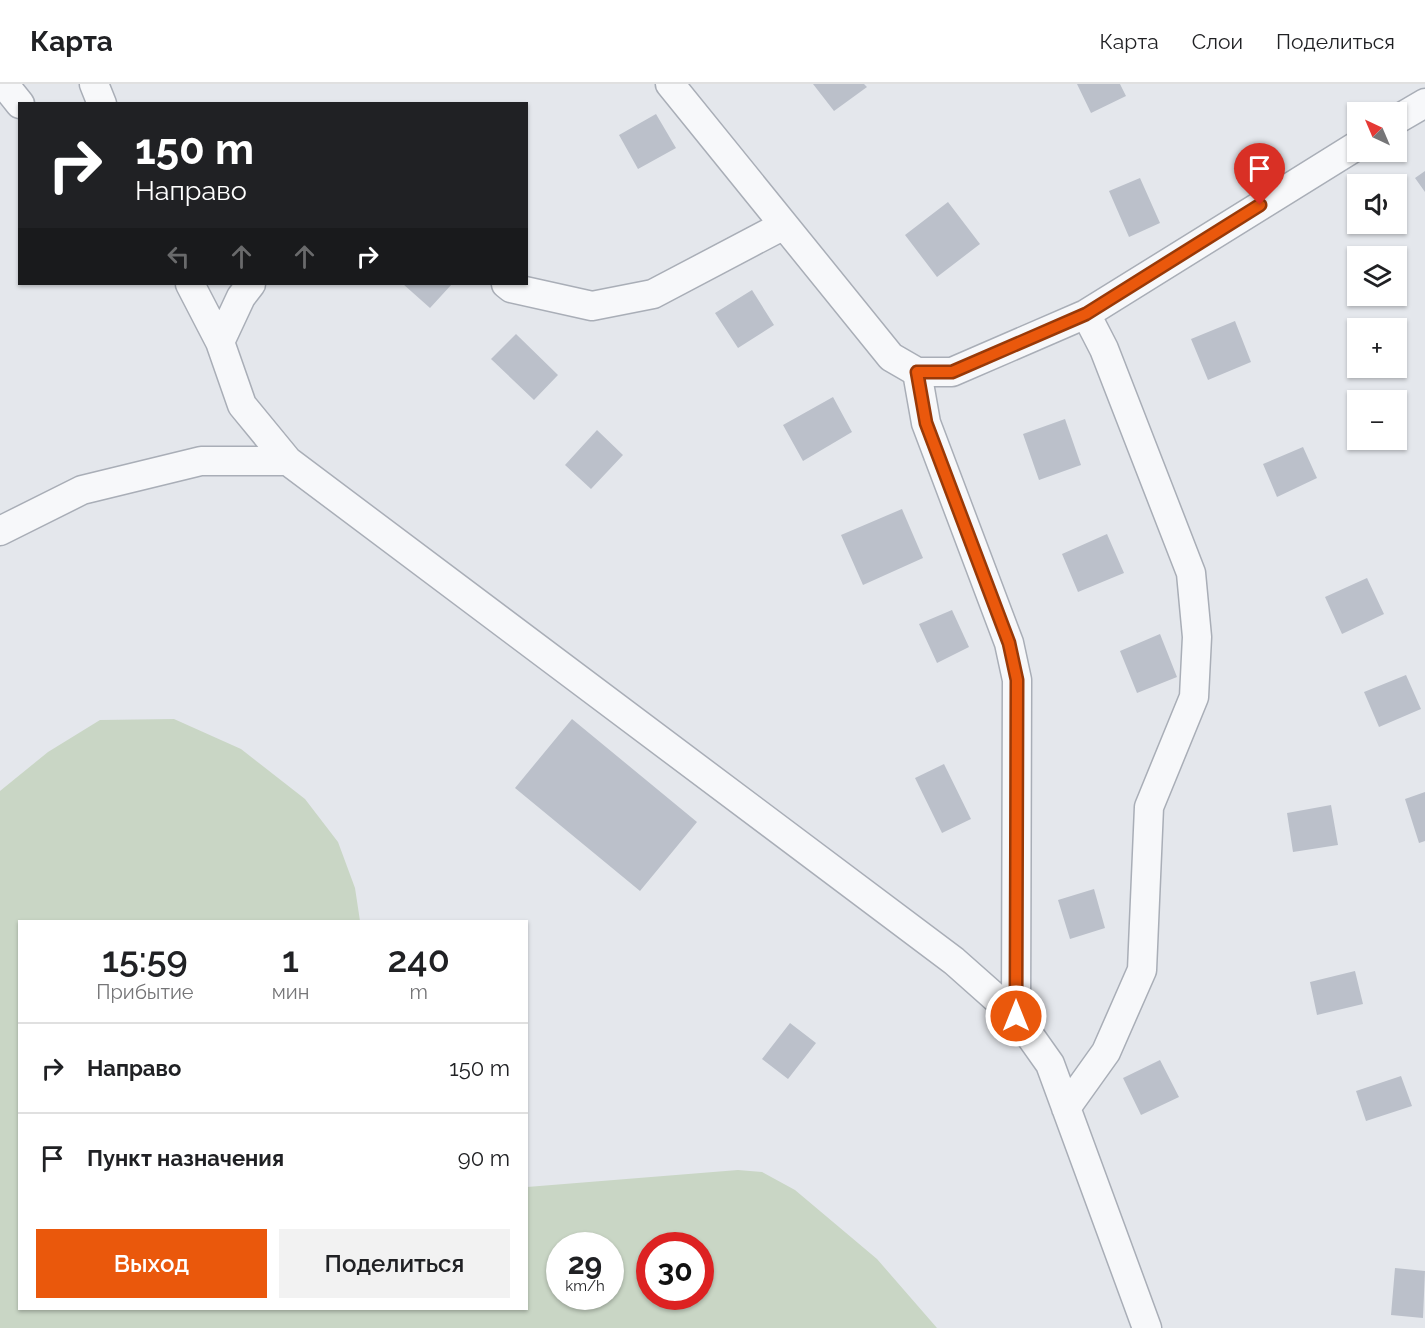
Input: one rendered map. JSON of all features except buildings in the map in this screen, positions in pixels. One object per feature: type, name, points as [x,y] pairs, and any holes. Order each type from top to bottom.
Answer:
[{"type":"street","points":[[4,84],[18,102]]},
{"type":"street","points":[[94,84],[101,102]]},
{"type":"street","points":[[670,84],[891,357],[917,372],[952,372],[1086,314],[1347,152]]},
{"type":"street","points":[[1407,114],[1425,103]]},
{"type":"street","points":[[507,285],[511,288],[592,306],[653,294],[784,225]]},
{"type":"street","points":[[191,285],[220,342],[243,405],[288,461],[954,961],[1016,1016],[1050,1064],[1147,1328]]},
{"type":"street","points":[[220,342],[241,297],[250,285]]},
{"type":"street","points":[[1066,1108],[1106,1052],[1142,970],[1149,807],[1194,697],[1197,637],[1191,573],[1104,349],[1086,314]]},
{"type":"street","points":[[917,372],[926,423],[1009,643],[1017,680],[1016,1016]]},
{"type":"street","points":[[0,531],[82,490],[190,463],[288,461]]},
{"type":"green space","points":[[174,719],[241,749],[305,799],[338,842],[355,888],[360,920],[18,920],[18,1310],[528,1310],[528,1187],[738,1170],[762,1172],[795,1190],[877,1259],[937,1328],[0,1328],[0,791],[48,752],[100,720]]},
{"type":"route","points":[[1016,1016],[1017,680],[1009,643],[926,423],[917,372],[952,372],[1086,314],[1260,205]]}]
